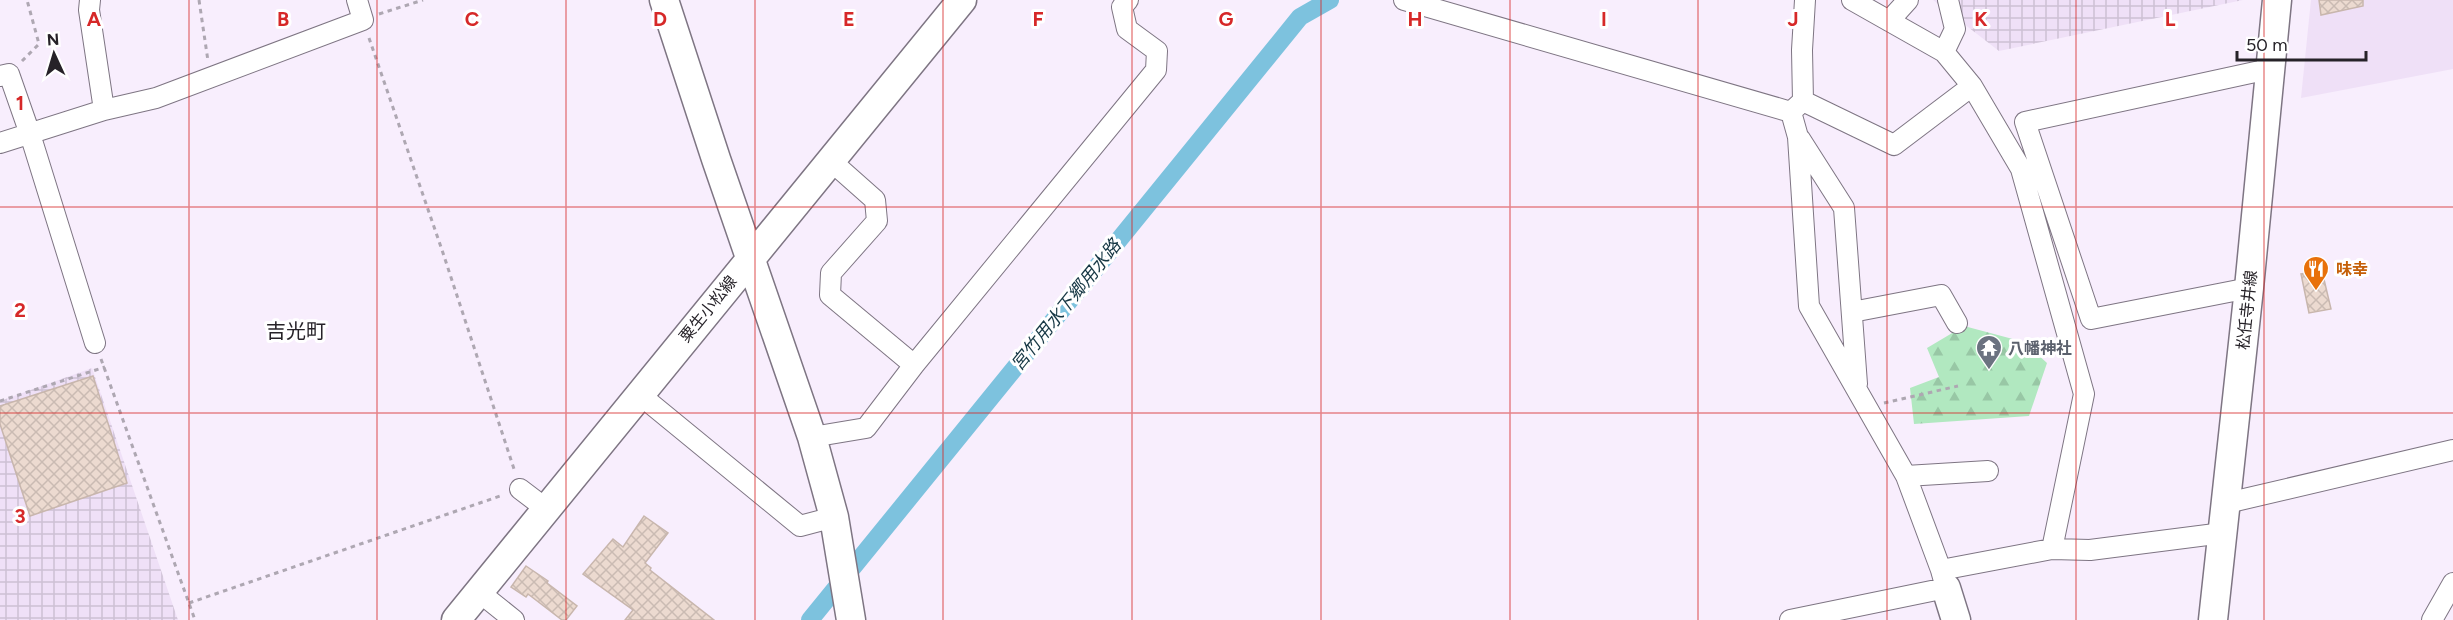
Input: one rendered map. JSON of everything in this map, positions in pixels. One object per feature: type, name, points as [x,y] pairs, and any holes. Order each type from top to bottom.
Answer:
[{"type":"main road","points":[[664,0],[812,437],[834,518],[850,613]]},
{"type":"main road","name":"粟生小松線","points":[[456,620],[545,508],[962,0]]},
{"type":"main road","name":"松任寺井線","points":[[2213,620],[2227,503],[2277,0]]},
{"type":"main road","points":[[1943,579],[1956,620]]},
{"type":"street","points":[[90,0],[89,10],[104,110]]},
{"type":"street","points":[[0,143],[104,110],[156,99],[363,20],[357,0]]},
{"type":"street","points":[[812,437],[866,428],[914,365],[1156,70],[1157,51],[1127,29],[1122,7],[1128,0]]},
{"type":"street","points":[[1404,0],[1797,107],[1894,145],[1972,86]]},
{"type":"street","points":[[1805,0],[1797,107],[1809,306],[1906,476],[1943,579]]},
{"type":"street","points":[[1852,0],[1944,52],[1972,86],[2020,169],[2084,394],[2052,549]]},
{"type":"street","points":[[1889,21],[1908,0]]},
{"type":"street","points":[[1944,52],[1955,29],[1948,0]]},
{"type":"street","points":[[2249,288],[2091,319],[2025,122],[2269,69]]},
{"type":"street","points":[[4,75],[30,134],[95,343]]},
{"type":"street","points":[[1798,137],[1844,208],[1857,389]]},
{"type":"street","points":[[831,161],[875,200],[877,221],[831,273],[830,295],[914,365]]},
{"type":"street","points":[[1852,312],[1941,294],[1957,323]]},
{"type":"street","points":[[639,394],[800,526],[834,518]]},
{"type":"street","points":[[2227,503],[2453,450]]},
{"type":"street","points":[[1906,476],[1988,471]]},
{"type":"street","points":[[520,489],[545,508]]},
{"type":"street","points":[[1790,620],[2052,549],[2090,550],[2223,533]]},
{"type":"street","points":[[2432,620],[2453,583]]},
{"type":"street","points":[[479,592],[514,620]]},
{"type":"path","points":[[4,75],[39,44],[27,0]]},
{"type":"path","points":[[199,0],[210,77]]},
{"type":"path","points":[[189,603],[520,489],[442,250],[363,20],[423,0]]},
{"type":"path","points":[[95,343],[195,620]]},
{"type":"path","points":[[0,402],[105,368]]},
{"type":"path","points":[[1868,407],[1958,386]]},
{"type":"shaded area","points":[[1933,0],[2243,0],[1999,51]]},
{"type":"shaded area","points":[[2311,0],[2453,0],[2453,69],[2301,98]]},
{"type":"shaded area","points":[[92,368],[178,620],[0,620],[0,401]]},
{"type":"green space","points":[[1964,326],[2024,342],[2047,363],[2029,416],[1914,424],[1910,388],[1939,377],[1927,348]]},
{"type":"building","points":[[2319,0],[2363,0],[2363,6],[2321,15]]},
{"type":"building","name":"味幸","points":[[2322,271],[2331,309],[2309,313],[2301,274]]},
{"type":"building","points":[[93,376],[127,483],[30,516],[0,424],[0,406]]},
{"type":"building","points":[[644,516],[668,533],[645,563],[651,568],[650,570],[714,620],[625,620],[633,610],[583,574],[613,539],[623,547]]},
{"type":"building","points":[[526,566],[577,606],[566,620],[562,620],[528,594],[526,597],[511,587]]},
{"type":"waterway","name":"宮竹用水下郷用水路","points":[[810,620],[1300,17],[1330,0]]},
{"type":"place","name":"味幸","points":[[2316,292]]},
{"type":"place","name":"八幡神社","points":[[1989,371]]},
{"type":"district","name":"吉光町","points":[[296,331]]}]
